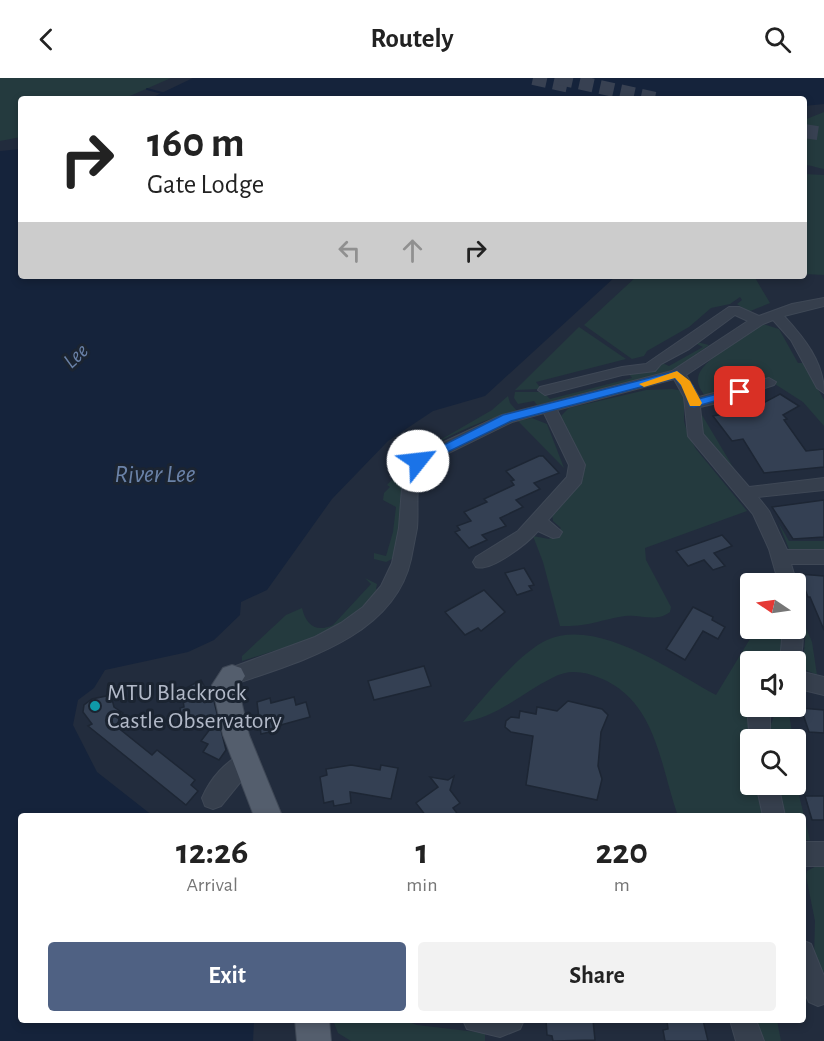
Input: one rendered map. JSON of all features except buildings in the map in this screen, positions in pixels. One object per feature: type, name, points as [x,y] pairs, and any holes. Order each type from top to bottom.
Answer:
[{"type":"main road","points":[[232,676],[226,681],[226,692],[245,763],[267,813]]},
{"type":"street","points":[[547,399],[677,374],[758,321],[774,314],[824,302]]},
{"type":"street","points":[[232,676],[345,631],[375,610],[393,586],[404,560],[413,471],[418,461],[492,423],[547,399],[622,371],[650,368],[656,361],[699,336],[734,310],[758,321]]},
{"type":"street","points":[[774,314],[797,338],[824,388]]},
{"type":"street","points":[[699,336],[719,346]]},
{"type":"street","points":[[677,374],[689,388],[694,403],[692,422],[696,436],[746,493],[766,522],[785,573]]},
{"type":"street","points":[[694,403],[721,398],[769,382]]},
{"type":"street","points":[[482,562],[516,542],[573,484],[577,470],[547,399]]},
{"type":"street","points":[[746,493],[824,484]]},
{"type":"street","points":[[537,522],[553,532]]},
{"type":"street","points":[[781,557],[824,557]]},
{"type":"street","points":[[806,682],[824,686]]},
{"type":"street","points":[[213,798],[235,769],[245,763]]},
{"type":"street","points":[[769,795],[773,813]]},
{"type":"street","points":[[806,854],[824,854]]},
{"type":"street","points":[[806,965],[815,993]]},
{"type":"street","points":[[744,1023],[750,1041]]},
{"type":"green space","points":[[0,78],[171,78],[130,96],[18,96],[18,138],[0,141]]},
{"type":"green space","points":[[824,112],[824,169],[807,165],[807,119]]},
{"type":"green space","points":[[807,174],[824,175],[824,275],[807,274]]},
{"type":"green space","points":[[634,279],[756,279],[770,303],[748,312],[737,304],[742,300],[740,297],[730,304],[711,308],[689,327],[647,351],[644,356],[632,359],[584,325]]},
{"type":"green space","points":[[763,324],[779,329],[798,363],[804,363],[824,400],[824,426],[803,402],[767,379],[725,383],[729,386],[728,392],[705,396],[699,386],[699,374],[709,361]]},
{"type":"green space","points":[[579,327],[626,359],[536,382],[541,389],[515,390]]},
{"type":"green space","points":[[695,343],[709,345],[669,374],[537,405],[534,401],[518,404],[514,398],[515,392],[543,392],[550,399],[632,378],[628,373],[656,368],[662,363],[669,366],[703,347]]},
{"type":"green space","points":[[646,390],[684,391],[684,421],[688,435],[696,449],[747,511],[645,548],[646,560],[671,607],[670,612],[654,618],[625,616],[586,624],[560,626],[543,562],[533,536],[549,539],[561,528],[553,521],[552,514],[579,485],[561,416],[569,408]]},
{"type":"green space","points":[[508,396],[510,403],[517,411],[465,429],[416,456],[394,558],[386,562],[374,559],[374,553],[386,556],[393,532],[396,507],[383,500],[384,493],[390,487],[387,485],[416,454],[492,410]]},
{"type":"green space","points":[[702,415],[736,472],[706,438],[702,431]]},
{"type":"green space","points":[[532,418],[547,424],[564,468],[518,421]]},
{"type":"green space","points":[[778,522],[789,541],[824,541],[824,552],[789,549]]},
{"type":"green space","points":[[365,578],[377,584],[376,589],[380,591],[376,598],[331,633],[242,661],[242,656],[286,615],[302,608],[306,619],[313,626],[322,628],[333,625],[371,584]]},
{"type":"green space","points":[[806,628],[812,642],[817,675],[806,670],[806,651],[804,651]]},
{"type":"green space","points":[[567,635],[589,636],[612,641],[657,661],[716,695],[740,655],[740,717],[752,717],[749,729],[740,729],[740,795],[759,795],[763,813],[677,813],[654,737],[645,719],[634,702],[619,688],[594,676],[576,672],[558,675],[487,716],[463,722],[514,665],[536,646],[547,640]]},
{"type":"green space","points":[[750,639],[784,639],[783,651],[743,651]]},
{"type":"green space","points":[[774,717],[790,717],[791,729],[770,729]]},
{"type":"green space","points":[[779,795],[799,795],[803,813],[783,813]]},
{"type":"green space","points":[[806,824],[810,840],[806,840]]},
{"type":"green space","points":[[824,862],[824,972],[814,960],[815,921],[806,876],[807,871]]},
{"type":"green space","points":[[334,1023],[411,1023],[485,1033],[485,1041],[351,1041],[338,1033]]},
{"type":"green space","points":[[758,1023],[778,1023],[781,1041],[763,1041]]},
{"type":"water","points":[[193,78],[824,78],[824,104],[807,106],[807,96],[155,96]]},
{"type":"water","name":"River Lee","points":[[18,149],[18,279],[613,279],[485,396],[433,411],[388,441],[332,499],[267,590],[241,602],[240,615],[214,640],[188,652],[105,670],[94,688],[78,700],[73,725],[97,772],[149,813],[18,813],[18,1023],[254,1023],[253,1041],[0,1041],[0,151]]},
{"type":"waterway","points":[[147,89],[162,93]]},
{"type":"tunnel","points":[[533,78],[574,87]]},
{"type":"tunnel","points":[[559,78],[641,96]]},
{"type":"tunnel","points":[[807,131],[824,134]]},
{"type":"slow traffic","points":[[644,384],[677,374],[684,380],[696,403]]},
{"type":"place","name":"MTU Blackrock Castle Observatory","points":[[95,706]]},
{"type":"route","points":[[418,461],[492,423],[522,413],[654,382],[677,374],[689,388],[694,403],[740,392]]},
{"type":"water label","name":"Lee","points":[[75,355]]}]
